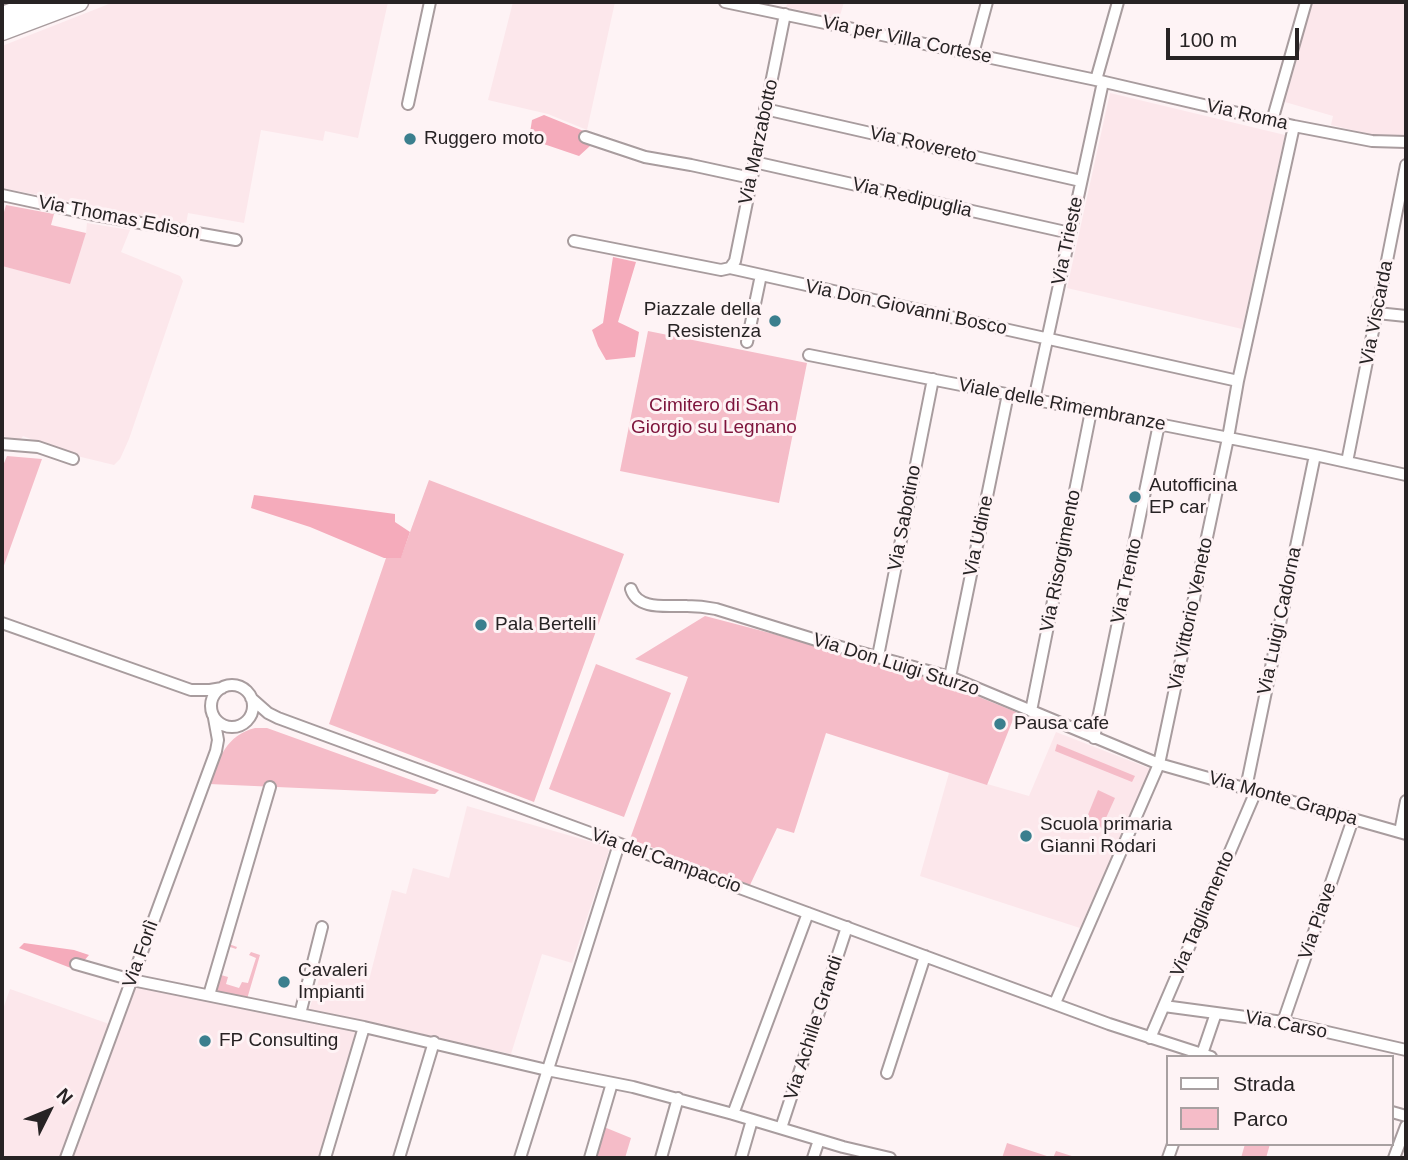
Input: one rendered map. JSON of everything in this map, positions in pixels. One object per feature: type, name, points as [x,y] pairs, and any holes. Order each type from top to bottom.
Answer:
[{"type":"main road","points":[[2,27],[41,2]]},
{"type":"main road","points":[[2,27],[79,2]]},
{"type":"street","points":[[408,104],[430,2]]},
{"type":"street","name":"Via per Villa Cortese","points":[[725,2],[1096,80]]},
{"type":"street","name":"Via Marzabotto","points":[[730,268],[734,261],[765,109],[792,2]]},
{"type":"street","points":[[973,54],[987,2]]},
{"type":"street","name":"Via Trieste","points":[[1034,400],[1081,181],[1096,80],[1118,2]]},
{"type":"street","points":[[1272,121],[1307,2]]},
{"type":"street","name":"Via Roma","points":[[1096,80],[1294,126],[1372,141],[1406,142]]},
{"type":"street","name":"Via Rovereto","points":[[765,109],[1081,181]]},
{"type":"street","name":"Via Vittorio Veneto","points":[[1055,1003],[1160,764],[1238,381],[1294,126]]},
{"type":"street","points":[[586,137],[645,157],[751,178]]},
{"type":"street","name":"Via Redipuglia","points":[[754,162],[1070,233]]},
{"type":"street","name":"Via Viscarda","points":[[1348,462],[1406,165]]},
{"type":"street","name":"Via Thomas Edison","points":[[2,195],[236,240]]},
{"type":"street","name":"Via Don Giovanni Bosco","points":[[574,241],[721,270],[730,268],[1238,381]]},
{"type":"street","points":[[747,342],[761,275]]},
{"type":"street","points":[[1377,313],[1406,316]]},
{"type":"street","name":"Viale delle Rimembranze","points":[[809,355],[1348,462],[1406,471]]},
{"type":"street","name":"Via Sabotino","points":[[878,656],[933,379]]},
{"type":"street","name":"Via Udine","points":[[950,677],[1008,394]]},
{"type":"street","name":"Via Risorgimento","points":[[1031,711],[1091,411]]},
{"type":"street","name":"Via Trento","points":[[1094,738],[1159,424]]},
{"type":"street","points":[[2,444],[38,447],[73,459]]},
{"type":"street","name":"Via Luigi Cadorna","points":[[1251,789],[1315,455]]},
{"type":"street","name":"Via Don Luigi Sturzo","points":[[631,589],[633,595],[647,604],[716,609],[825,643],[950,677],[1160,764]]},
{"type":"street","points":[[2,623],[191,690],[206,702],[225,726],[242,724],[252,711],[251,698],[242,688],[229,685],[209,690],[191,690]]},
{"type":"street","points":[[213,714],[213,697],[222,688]]},
{"type":"street","name":"Via del Campaccio","points":[[251,698],[278,718],[619,845],[1201,1055]]},
{"type":"street","name":"Via Forlì","points":[[66,1158],[216,751],[218,740],[213,714]]},
{"type":"street","name":"Via del Campaccio","points":[[242,724],[267,717],[278,718]]},
{"type":"street","name":"Via Forlì","points":[[216,751],[242,724]]},
{"type":"street","name":"Via Monte Grappa","points":[[1160,764],[1403,833]]},
{"type":"street","points":[[209,995],[270,787]]},
{"type":"street","name":"Via Tagliamento","points":[[1150,1038],[1251,789]]},
{"type":"street","points":[[1403,833],[1406,801]]},
{"type":"street","name":"Via Piave","points":[[1283,1022],[1353,819]]},
{"type":"street","points":[[520,1158],[619,845]]},
{"type":"street","points":[[733,1114],[808,913]]},
{"type":"street","points":[[300,1014],[322,927]]},
{"type":"street","name":"Via Achille Grandi","points":[[781,1128],[847,927]]},
{"type":"street","points":[[887,1073],[925,956]]},
{"type":"street","points":[[76,964],[132,980],[364,1027],[633,1087],[781,1128],[871,1157],[890,1158]]},
{"type":"street","name":"Via Carso","points":[[1162,1010],[1216,1013],[1283,1022],[1406,1050]]},
{"type":"street","points":[[1204,1055],[1216,1013]]},
{"type":"street","points":[[325,1158],[364,1027]]},
{"type":"street","points":[[399,1158],[434,1042]]},
{"type":"street","points":[[590,1158],[612,1083]]},
{"type":"street","points":[[661,1158],[678,1098]]},
{"type":"street","points":[[741,1158],[752,1120]]},
{"type":"street","points":[[1394,1158],[1406,1126]]},
{"type":"street","points":[[813,1158],[819,1140]]},
{"type":"shaded area","points":[[114,2],[388,2],[358,138],[325,131],[323,141],[261,130],[244,223],[188,213],[186,224],[2,188],[2,46]]},
{"type":"shaded area","points":[[513,2],[615,2],[587,130],[548,114],[488,100]]},
{"type":"shaded area","points":[[788,2],[844,2],[839,19],[786,7]]},
{"type":"shaded area","points":[[1312,2],[1406,2],[1406,137],[1377,136],[1331,125],[1333,116],[1285,102]]},
{"type":"shaded area","points":[[1110,93],[1285,135],[1242,329],[1067,288]]},
{"type":"shaded area","points":[[544,115],[586,132],[590,146],[579,156],[529,139],[532,120]]},
{"type":"shaded area","points":[[87,223],[130,230],[121,252],[180,276],[183,281],[129,439],[120,459],[114,465],[73,455],[23,436],[18,443],[2,435],[2,266],[69,283]]},
{"type":"shaded area","points":[[613,257],[636,262],[618,322],[639,332],[635,357],[606,360],[592,330],[603,323]]},
{"type":"shaded area","points":[[254,495],[395,514],[395,522],[410,532],[401,558],[384,558],[310,527],[251,508]]},
{"type":"shaded area","name":"Scuola primaria Gianni Rodari","points":[[1056,732],[1151,769],[1080,928],[920,876],[949,773],[1029,796]]},
{"type":"shaded area","points":[[467,806],[606,846],[609,851],[572,963],[542,954],[511,1054],[309,1010],[322,970],[369,980],[392,890],[406,894],[413,868],[449,878]]},
{"type":"shaded area","points":[[24,943],[74,950],[89,955],[76,970],[19,948]]},
{"type":"shaded area","points":[[128,982],[361,1030],[323,1158],[2,1158],[2,1012],[10,989],[112,1025]]},
{"type":"green space","points":[[6,205],[54,214],[51,225],[86,233],[70,284],[2,266],[2,219]]},
{"type":"green space","name":"Cimitero di San Giorgio su Legnano","points":[[648,331],[807,363],[779,503],[620,471]]},
{"type":"green space","points":[[7,456],[42,459],[2,571],[2,468]]},
{"type":"green space","name":"Pala Bertelli","points":[[429,480],[624,554],[534,802],[329,724],[386,558],[401,557]]},
{"type":"green space","points":[[705,616],[915,671],[1016,712],[987,785],[826,733],[794,833],[777,828],[750,885],[630,839],[688,677],[635,659]]},
{"type":"green space","points":[[596,664],[671,693],[624,817],[549,789]]},
{"type":"green space","points":[[267,728],[439,790],[435,794],[209,784],[220,757],[230,742],[245,731]]},
{"type":"green space","points":[[1057,744],[1135,776],[1132,782],[1055,751]]},
{"type":"green space","points":[[1098,790],[1115,798],[1101,829],[1085,822]]},
{"type":"green space","points":[[229,944],[237,947],[230,947],[221,975],[228,977],[226,984],[239,988],[242,982],[248,983],[256,958],[249,955],[251,952],[260,955],[247,999],[218,991],[216,987]]},
{"type":"green space","points":[[604,1127],[631,1138],[625,1158],[595,1158]]},
{"type":"green space","points":[[1007,1143],[1053,1158],[1002,1158]]},
{"type":"green space","points":[[1244,1146],[1269,1146],[1266,1158],[1241,1158]]},
{"type":"green space","points":[[1056,1151],[1078,1158],[1053,1158]]},
{"type":"place","name":"Ruggero moto","points":[[410,139]]},
{"type":"place","name":"Piazzale della Resistenza","points":[[775,321]]},
{"type":"place","name":"Autofficina EP car","points":[[1135,497]]},
{"type":"place","name":"Pala Bertelli","points":[[481,625]]},
{"type":"place","name":"Pausa cafe","points":[[1000,724]]},
{"type":"place","name":"Scuola primaria Gianni Rodari","points":[[1026,836]]},
{"type":"place","name":"Cavaleri Impianti","points":[[284,982]]},
{"type":"place","name":"FP Consulting","points":[[205,1041]]}]
